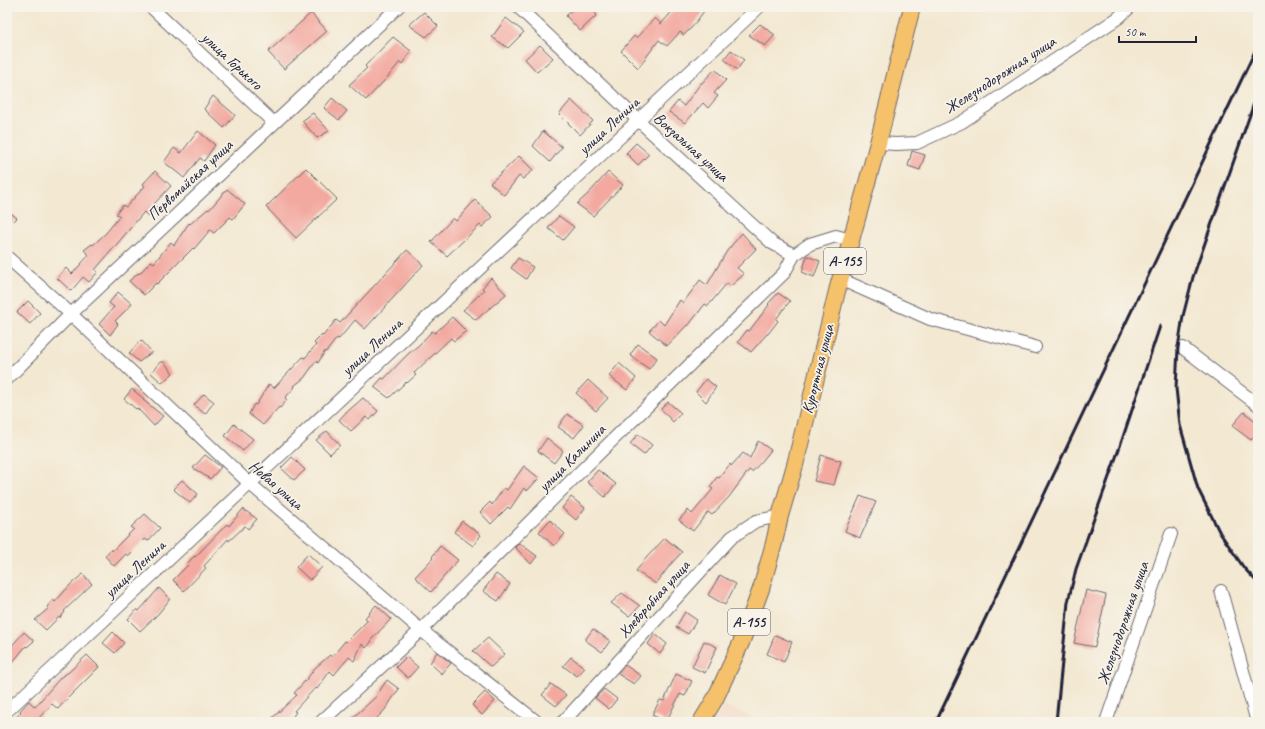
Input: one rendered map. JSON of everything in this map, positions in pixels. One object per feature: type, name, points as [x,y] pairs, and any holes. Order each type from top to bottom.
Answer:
[{"type":"main road","name":"Курортная улица","points":[[701,722],[715,699],[741,643],[761,589],[795,465],[840,279],[878,144],[912,7]]},
{"type":"street","name":"улица Горького","points":[[150,7],[274,123]]},
{"type":"street","name":"Первомайская улица","points":[[7,379],[71,314],[398,7]]},
{"type":"street","name":"Вокзальная улица","points":[[518,7],[772,243],[794,255]]},
{"type":"street","name":"улица Ленина","points":[[7,711],[759,7]]},
{"type":"street","name":"Железнодорожная улица","points":[[878,144],[917,143],[962,122],[1118,18],[1130,7]]},
{"type":"street","name":"улица Калинина","points":[[321,722],[421,630],[587,465],[784,273],[794,255],[810,244],[836,236],[851,240]]},
{"type":"street","name":"Новая улица","points":[[7,257],[71,314],[249,484],[421,630],[537,722]]},
{"type":"street","points":[[840,279],[930,319],[1035,347]]},
{"type":"street","points":[[1183,348],[1258,405]]},
{"type":"street","name":"Хлеборобная улица","points":[[563,722],[732,537],[756,521],[780,516]]},
{"type":"street","name":"Железнодорожная улица","points":[[1106,722],[1171,534]]},
{"type":"street","points":[[1221,591],[1257,722]]},
{"type":"street","points":[[1254,710],[1258,696]]},
{"type":"shaded area","points":[[724,705],[761,722],[713,722]]},
{"type":"building","points":[[574,7],[590,7],[597,15],[580,31],[566,16]]},
{"type":"building","points":[[676,7],[707,7],[693,26],[684,35],[680,32],[667,46],[659,40],[638,68],[621,51],[634,36],[636,38],[655,18],[661,24]]},
{"type":"building","points":[[424,12],[438,26],[426,37],[409,25]]},
{"type":"building","points":[[311,13],[327,31],[284,69],[268,52]]},
{"type":"building","points":[[506,18],[524,32],[508,48],[492,37]]},
{"type":"building","points":[[760,24],[775,35],[765,46],[749,35]]},
{"type":"building","points":[[393,37],[411,51],[402,64],[400,62],[366,100],[349,85],[367,68],[365,66]]},
{"type":"building","points":[[540,45],[553,58],[537,72],[525,59]]},
{"type":"building","points":[[731,50],[744,60],[737,70],[724,59]]},
{"type":"building","points":[[715,69],[726,80],[714,93],[718,96],[708,108],[703,103],[685,123],[669,112],[678,101],[684,106],[701,83]]},
{"type":"building","points":[[213,96],[235,115],[224,128],[204,109]]},
{"type":"building","points":[[332,98],[347,111],[339,120],[324,108]]},
{"type":"building","points":[[571,100],[593,121],[580,135],[559,114]]},
{"type":"building","points":[[313,113],[329,131],[317,138],[302,121]]},
{"type":"building","points":[[198,131],[215,145],[204,161],[200,158],[184,178],[164,162],[174,148],[181,153]]},
{"type":"building","points":[[543,131],[562,147],[550,162],[533,146]]},
{"type":"building","points":[[636,143],[649,154],[638,165],[626,153]]},
{"type":"building","points":[[912,151],[925,155],[920,170],[908,166]]},
{"type":"building","points":[[519,156],[533,170],[523,179],[519,176],[504,195],[490,183]]},
{"type":"building","points":[[306,168],[337,199],[296,238],[266,207]]},
{"type":"building","points":[[155,171],[171,186],[154,204],[157,207],[149,216],[144,212],[95,270],[98,272],[89,282],[83,277],[71,291],[57,278],[66,268],[72,274],[89,255],[84,250],[92,244],[93,245],[106,233],[120,216],[116,214],[123,205],[126,207],[145,186],[143,184]]},
{"type":"building","points":[[608,172],[623,185],[593,216],[577,204]]},
{"type":"building","points":[[227,189],[245,204],[233,219],[230,217],[214,233],[210,230],[194,249],[193,248],[144,295],[129,281],[138,273],[139,274],[151,261],[154,263],[171,242],[174,245],[189,223],[190,224],[208,209],[209,210]]},
{"type":"building","points":[[475,200],[493,217],[482,227],[480,225],[447,256],[431,242],[453,218],[456,221]]},
{"type":"building","points":[[7,210],[17,218],[7,228]]},
{"type":"building","points":[[559,216],[574,227],[563,240],[548,228]]},
{"type":"building","points":[[742,233],[756,249],[737,268],[744,274],[731,286],[727,283],[708,306],[705,304],[688,326],[687,325],[667,346],[649,331],[659,320],[664,325],[680,300],[683,303],[700,280],[707,285],[727,251]]},
{"type":"building","points":[[407,250],[423,265],[365,329],[355,320],[339,339],[337,338],[326,352],[325,351],[318,363],[316,361],[304,378],[294,386],[295,387],[285,398],[287,400],[263,425],[249,414],[254,404],[256,405],[269,384],[274,388],[303,357],[305,358],[316,345],[314,343],[322,335],[323,336],[336,320],[340,323]]},
{"type":"building","points":[[807,256],[820,261],[814,277],[802,272]]},
{"type":"building","points":[[518,258],[533,267],[526,279],[511,268]]},
{"type":"building","points":[[491,278],[506,294],[476,320],[463,310],[484,290],[482,288]]},
{"type":"building","points":[[118,292],[132,304],[115,321],[118,324],[110,335],[99,324],[114,307],[109,303]]},
{"type":"building","points":[[778,293],[790,301],[776,319],[778,321],[751,352],[738,342],[747,330],[749,331],[769,305],[768,304]]},
{"type":"building","points":[[28,301],[40,313],[30,324],[17,312]]},
{"type":"building","points":[[452,317],[466,331],[454,341],[451,338],[414,373],[416,375],[389,398],[374,387],[432,331],[435,333]]},
{"type":"building","points":[[141,340],[152,352],[139,362],[129,353]]},
{"type":"building","points":[[638,344],[657,358],[649,369],[630,355]]},
{"type":"building","points":[[160,362],[164,362],[173,373],[162,383],[151,373]]},
{"type":"building","points":[[619,363],[636,378],[627,390],[609,376]]},
{"type":"building","points":[[706,379],[716,387],[706,402],[696,392]]},
{"type":"building","points":[[588,380],[608,398],[596,411],[576,393]]},
{"type":"building","points":[[132,389],[163,416],[154,426],[137,408],[136,409],[124,399]]},
{"type":"building","points":[[204,394],[214,402],[205,414],[194,405]]},
{"type":"building","points":[[363,398],[378,411],[370,420],[366,417],[351,431],[339,420],[347,411]]},
{"type":"building","points":[[668,402],[681,413],[673,422],[661,409]]},
{"type":"building","points":[[1244,412],[1258,423],[1258,431],[1251,440],[1232,426]]},
{"type":"building","points":[[567,414],[584,425],[574,438],[558,427]]},
{"type":"building","points":[[234,424],[253,439],[243,451],[225,436]]},
{"type":"building","points":[[327,431],[340,445],[330,454],[316,440]]},
{"type":"building","points":[[638,434],[652,445],[644,455],[630,444]]},
{"type":"building","points":[[547,438],[563,451],[554,463],[538,451]]},
{"type":"building","points":[[758,441],[771,450],[752,472],[749,470],[729,497],[712,515],[708,512],[693,531],[679,520],[688,510],[692,514],[713,489],[710,487],[717,477],[719,478],[730,464],[731,466],[743,453],[750,458]]},
{"type":"building","points":[[205,455],[221,467],[210,479],[193,468]]},
{"type":"building","points":[[821,455],[841,461],[834,485],[814,481]]},
{"type":"building","points":[[292,457],[305,470],[294,480],[281,468]]},
{"type":"building","points":[[524,466],[539,478],[527,491],[524,488],[510,509],[508,507],[491,524],[480,512],[490,502],[492,505],[504,488],[507,490]]},
{"type":"building","points":[[598,470],[616,484],[605,497],[587,482]]},
{"type":"building","points":[[182,480],[198,494],[190,503],[173,489]]},
{"type":"building","points":[[860,496],[876,502],[860,538],[845,531]]},
{"type":"building","points":[[571,497],[585,508],[576,520],[562,508]]},
{"type":"building","points":[[243,509],[257,519],[248,529],[245,526],[229,541],[228,539],[204,566],[206,568],[184,591],[173,580],[188,565],[187,564],[194,556],[195,557],[227,524],[229,526]]},
{"type":"building","points":[[145,514],[160,528],[148,541],[145,539],[128,556],[126,554],[114,566],[105,556],[134,529],[131,527]]},
{"type":"building","points":[[550,520],[565,534],[554,546],[539,532]]},
{"type":"building","points":[[462,521],[481,535],[473,546],[454,532]]},
{"type":"building","points":[[665,538],[682,552],[656,584],[636,571]]},
{"type":"building","points":[[519,543],[537,556],[531,564],[515,547]]},
{"type":"building","points":[[440,546],[458,560],[431,592],[415,577],[433,558],[432,557]]},
{"type":"building","points":[[308,554],[322,567],[310,580],[296,567]]},
{"type":"building","points":[[83,574],[92,584],[64,611],[65,612],[60,618],[59,617],[46,630],[35,620],[49,608],[47,607],[53,600],[55,602],[71,584]]},
{"type":"building","points":[[496,574],[510,584],[498,601],[483,591]]},
{"type":"building","points":[[720,575],[736,584],[725,605],[708,595]]},
{"type":"building","points":[[159,588],[170,599],[158,614],[140,631],[128,619],[137,609],[139,611]]},
{"type":"building","points":[[1086,590],[1106,595],[1095,647],[1074,643]]},
{"type":"building","points":[[622,593],[640,606],[629,616],[611,603]]},
{"type":"building","points":[[376,605],[391,619],[371,640],[372,641],[366,648],[362,644],[354,661],[349,657],[334,675],[330,671],[317,689],[315,688],[294,711],[296,712],[289,722],[268,722],[297,695],[294,693],[315,668],[330,655],[332,657],[345,641],[346,642],[368,620],[365,618]]},
{"type":"building","points":[[685,612],[697,620],[688,634],[676,627]]},
{"type":"building","points":[[593,629],[610,641],[602,652],[585,640]]},
{"type":"building","points":[[24,632],[34,641],[27,647],[26,646],[7,669],[7,651]]},
{"type":"building","points":[[113,632],[124,643],[115,653],[103,643]]},
{"type":"building","points":[[655,634],[667,644],[660,654],[648,644]]},
{"type":"building","points":[[775,635],[792,642],[784,662],[767,654]]},
{"type":"building","points":[[488,638],[505,654],[491,667],[473,651]]},
{"type":"building","points":[[704,641],[717,647],[705,673],[692,667]]},
{"type":"building","points":[[437,652],[451,663],[442,674],[430,663]]},
{"type":"building","points":[[87,655],[99,667],[58,709],[52,704],[35,722],[12,722],[29,701],[35,707],[61,677],[69,672]]},
{"type":"building","points":[[406,657],[418,667],[408,678],[396,667]]},
{"type":"building","points":[[571,657],[585,668],[577,676],[563,666]]},
{"type":"building","points":[[625,665],[641,676],[634,684],[618,674]]},
{"type":"building","points":[[676,674],[692,681],[685,696],[680,694],[666,722],[652,715],[660,700],[664,701]]},
{"type":"building","points":[[387,680],[399,689],[384,711],[373,722],[348,722],[379,694],[378,693]]},
{"type":"building","points":[[551,684],[566,695],[556,706],[542,695]]},
{"type":"building","points":[[604,689],[617,699],[609,709],[595,698]]},
{"type":"building","points":[[485,692],[495,701],[482,715],[472,705]]},
{"type":"railway","points":[[936,722],[1258,45]]},
{"type":"railway","points":[[1258,92],[1193,277],[1183,316],[1178,348],[1176,388],[1180,425],[1198,489],[1220,533],[1244,568],[1258,583]]},
{"type":"railway","points":[[1056,722],[1068,602],[1076,569],[1119,449],[1160,326]]}]
